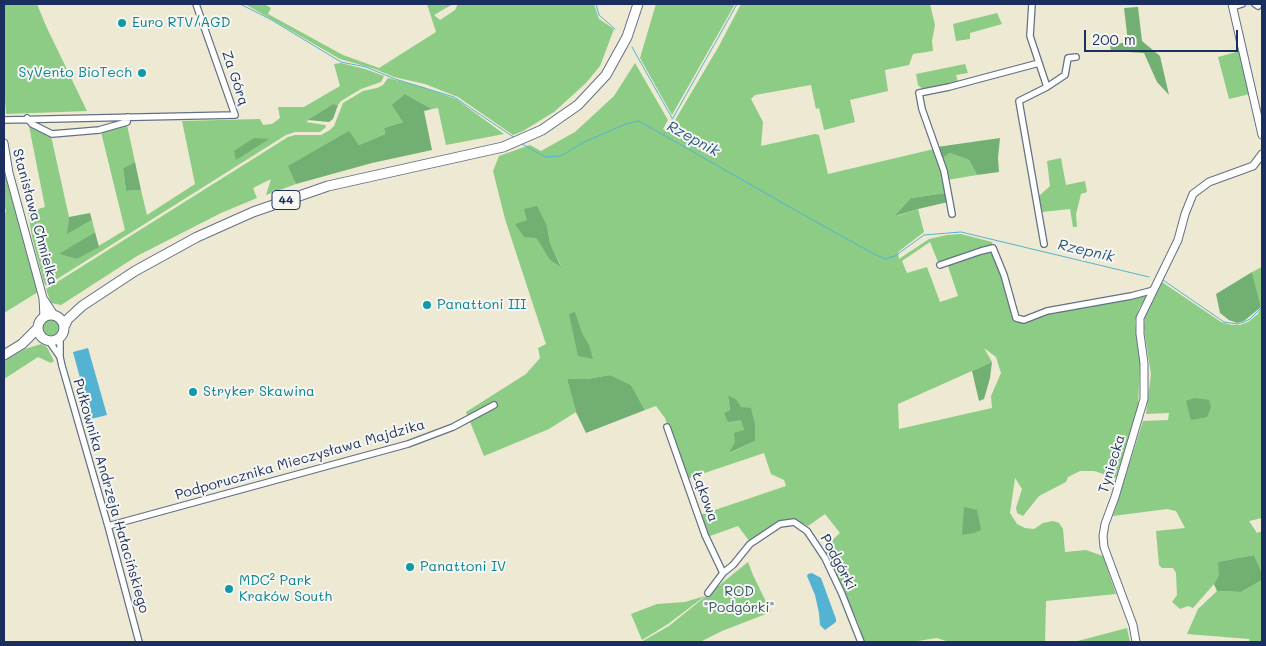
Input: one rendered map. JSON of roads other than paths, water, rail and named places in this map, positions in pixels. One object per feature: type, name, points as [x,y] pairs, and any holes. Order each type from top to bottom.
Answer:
[{"type":"main road","name":"44","points":[[60,338],[68,319],[82,306],[123,278],[170,251],[224,224],[271,205],[328,186],[511,144],[542,130],[562,118],[596,87],[618,55],[638,4]]},
{"type":"main road","name":"44","points":[[44,317],[82,306]]},
{"type":"main road","points":[[56,315],[65,325]]},
{"type":"main road","points":[[44,317],[40,320],[38,328],[39,334],[46,340]]},
{"type":"main road","points":[[4,355],[22,344],[38,328]]},
{"type":"main road","points":[[22,344],[46,340],[55,341],[60,338]]},
{"type":"street","name":"Za Górą","points":[[4,120],[235,115],[196,4]]},
{"type":"street","points":[[1032,4],[1030,36],[1047,86]]},
{"type":"street","points":[[1242,4],[1232,5],[1262,136]]},
{"type":"street","points":[[1044,244],[1019,101],[1065,75],[1068,58],[1076,57]]},
{"type":"street","points":[[952,214],[944,171],[922,109],[919,93],[949,88],[1039,63]]},
{"type":"street","name":"Za Górą","points":[[28,118],[32,124],[52,134],[99,130],[127,122],[128,116]]},
{"type":"street","name":"Stanisława Chmielka","points":[[4,143],[9,173],[44,298],[44,317]]},
{"type":"street","name":"Tyniecka","points":[[1136,642],[1133,625],[1104,547],[1103,536],[1104,524],[1115,497],[1142,405],[1144,363],[1140,318],[1178,240],[1193,194],[1209,182],[1253,166],[1262,156]]},
{"type":"street","points":[[940,265],[981,250],[993,248],[1004,275],[1016,318],[1024,320],[1047,311],[1132,296],[1157,283]]},
{"type":"street","name":"Stanisława Chmielka","points":[[44,298],[56,315]]},
{"type":"street","name":"Pułkownika Andrzeja Hałacińskiego","points":[[60,338],[60,357],[139,642]]},
{"type":"street","name":"Pułkownika Andrzeja Hałacińskiego","points":[[46,340],[60,357]]},
{"type":"street","name":"Podporucznika Mieczysława Majdzika","points":[[108,526],[408,444],[453,428],[494,405]]},
{"type":"street","name":"Łąkowa","points":[[667,427],[705,535],[723,572]]},
{"type":"street","name":"Podgórki","points":[[708,593],[723,572],[733,565],[750,544],[780,524],[789,522],[797,524],[807,531],[825,558],[861,642]]},
{"type":"water","points":[[88,348],[107,415],[91,419],[73,352]]},
{"type":"water","points":[[812,573],[821,578],[836,619],[836,622],[825,630],[820,625],[815,595],[807,576]]},
{"type":"waterway","name":"Rzepnik","points":[[240,4],[270,19],[341,62],[366,67],[395,79],[454,97],[515,138]]},
{"type":"waterway","points":[[596,4],[599,15],[615,29]]},
{"type":"waterway","points":[[664,134],[737,4]]},
{"type":"waterway","points":[[632,47],[672,118]]},
{"type":"waterway","name":"Rzepnik","points":[[522,144],[545,157],[561,156],[584,142],[626,124],[639,121],[885,259],[895,256],[924,235],[961,232],[1149,277]]},
{"type":"waterway","name":"Rzepnik","points":[[1163,280],[1224,322],[1237,324],[1244,322],[1250,319],[1262,307]]},
{"type":"place","name":"Euro RTV/AGD","points":[[122,23]]},
{"type":"place","name":"SyVento BioTech","points":[[142,73]]},
{"type":"place","name":"Panattoni III","points":[[427,305]]},
{"type":"place","name":"Stryker Skawina","points":[[193,392]]},
{"type":"place","name":"Panattoni IV","points":[[410,567]]},
{"type":"place","name":"MDC² Park Kraków South","points":[[229,589]]},
{"type":"park label","name":"ROD \"Podgórki\"","points":[[739,600]]}]
